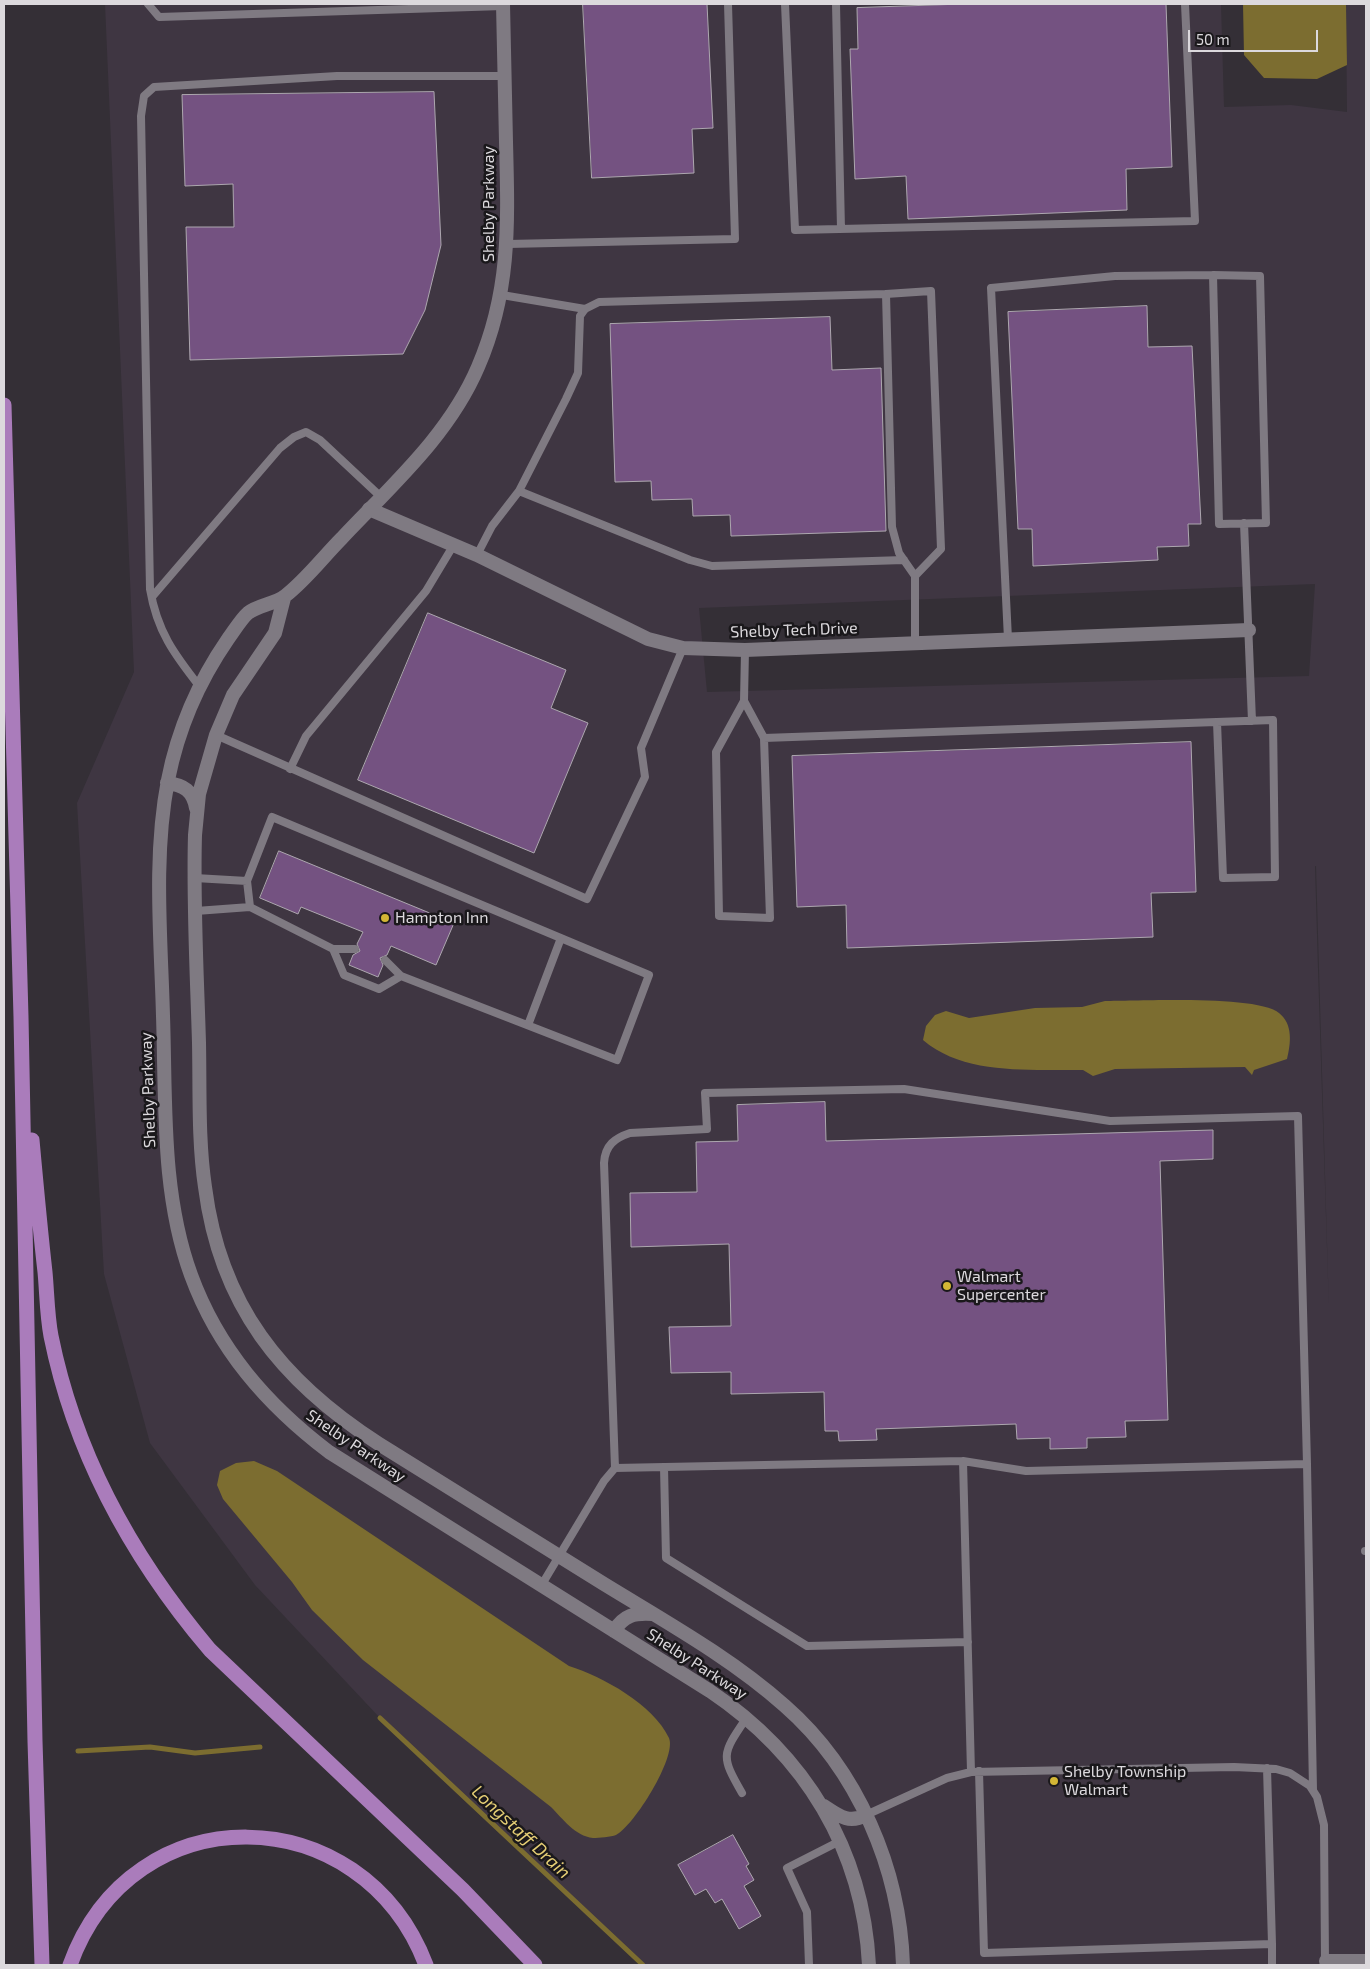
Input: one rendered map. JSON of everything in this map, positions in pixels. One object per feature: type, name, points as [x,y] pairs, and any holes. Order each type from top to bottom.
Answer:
[{"type":"highway","points":[[4,405],[21,1017],[35,1741],[42,1965]]},
{"type":"highway","points":[[21,1017],[50,1335],[76,1423],[100,1484],[124,1532],[177,1611],[210,1650],[463,1890],[535,1965]]},
{"type":"highway","points":[[70,1965],[92,1922],[112,1895],[139,1871],[161,1857],[204,1842],[255,1837],[296,1843],[338,1860],[360,1874],[385,1896],[401,1914],[418,1944],[426,1965]]},
{"type":"street","name":"Shelby Parkway","points":[[503,5],[508,244],[502,295],[488,343],[465,394],[434,439],[284,598],[249,612],[229,639],[200,687],[180,734],[167,783],[161,838],[160,914],[168,1159],[171,1194],[182,1248],[202,1302],[236,1360],[276,1409],[329,1452],[710,1691],[747,1717],[777,1746],[808,1784],[840,1841],[861,1905],[869,1965]]},
{"type":"street","name":"Shelby Tech Drive","points":[[369,509],[452,546],[477,555],[648,639],[682,648],[745,650],[1249,630]]},
{"type":"street","name":"Shelby Parkway","points":[[284,598],[275,633],[233,695],[216,735],[206,762],[197,811],[195,878],[204,1186],[219,1253],[243,1308],[280,1362],[304,1388],[330,1410],[372,1440],[653,1614],[746,1674],[787,1707],[823,1746],[839,1768],[866,1815],[887,1867],[894,1894],[899,1917],[903,1965]]},
{"type":"street","points":[[167,783],[186,788],[192,795],[197,811]]},
{"type":"street","points":[[614,1631],[628,1616],[638,1613],[653,1614]]},
{"type":"street","points":[[821,1805],[848,1820],[856,1820],[866,1815]]},
{"type":"street","points":[[1325,1963],[1366,1961]]},
{"type":"lane","points":[[148,4],[159,17],[407,6],[503,5]]},
{"type":"lane","points":[[508,244],[734,239],[728,4]]},
{"type":"lane","points":[[786,4],[795,230],[1195,221],[1185,4]]},
{"type":"lane","points":[[836,4],[841,229]]},
{"type":"lane","points":[[200,687],[166,642],[155,616],[152,597],[142,136],[144,96],[154,87],[337,76],[505,76]]},
{"type":"lane","points":[[1008,639],[992,288],[1114,276],[1213,275],[1260,276],[1266,523],[1219,524],[1213,275]]},
{"type":"lane","points":[[477,555],[492,526],[519,491],[578,373],[578,326],[580,316],[585,309],[599,302],[886,294],[931,291],[940,549],[915,576]]},
{"type":"lane","points":[[886,294],[892,527],[898,553],[915,576],[915,643]]},
{"type":"lane","points":[[502,295],[585,309]]},
{"type":"lane","points":[[152,597],[280,448],[294,437],[306,432],[320,440],[381,496]]},
{"type":"lane","points":[[519,491],[690,560],[712,566],[904,560]]},
{"type":"lane","points":[[1244,523],[1252,721]]},
{"type":"lane","points":[[290,769],[306,736],[426,592],[452,546]]},
{"type":"lane","points":[[216,735],[587,898],[645,777],[641,748],[682,648]]},
{"type":"lane","points":[[744,701],[764,738],[770,918],[719,916],[716,752],[744,701],[745,650]]},
{"type":"lane","points":[[764,738],[1273,720],[1275,877],[1223,878],[1218,722]]},
{"type":"lane","points":[[250,907],[247,881],[272,817],[649,975],[616,1060],[401,976],[385,960]]},
{"type":"lane","points":[[195,878],[247,881]]},
{"type":"lane","points":[[196,911],[250,907],[333,949],[355,950]]},
{"type":"lane","points":[[528,1025],[561,938]]},
{"type":"lane","points":[[333,949],[344,975],[361,982],[379,989],[401,976]]},
{"type":"lane","points":[[541,1586],[604,1481],[615,1468],[604,1162],[605,1154],[610,1144],[618,1136],[630,1133],[707,1130],[705,1093],[904,1089],[1110,1120],[1298,1116],[1313,1790]]},
{"type":"lane","points":[[615,1468],[964,1461],[1026,1471],[1307,1464]]},
{"type":"lane","points":[[964,1461],[968,1642],[984,1953],[1272,1944]]},
{"type":"lane","points":[[664,1467],[666,1558],[807,1646],[968,1642]]},
{"type":"lane","points":[[742,1793],[729,1771],[726,1758],[729,1742],[747,1717]]},
{"type":"lane","points":[[1267,1768],[1272,1965]]},
{"type":"lane","points":[[866,1815],[947,1778],[975,1771],[1267,1768],[1290,1773],[1301,1778],[1313,1790],[1324,1825],[1325,1963]]},
{"type":"lane","points":[[809,1965],[807,1912],[787,1868],[840,1841]]},
{"type":"shaded area","points":[[105,4],[1221,4],[1224,107],[1291,105],[1347,112],[1346,4],[1366,4],[1366,1965],[643,1965],[380,1718],[255,1585],[150,1443],[104,1274],[77,803],[134,672]],"holes":[[[1315,584],[1309,676],[707,692],[699,608]],[[1316,866],[1329,1311],[1318,969]]]},
{"type":"shaded area","points":[[1243,4],[1346,4],[1347,65],[1317,79],[1264,78],[1244,55]]},
{"type":"shaded area","points":[[1105,1001],[1223,1001],[1267,1007],[1284,1017],[1289,1028],[1290,1040],[1287,1059],[1254,1070],[1252,1075],[1245,1067],[1115,1069],[1093,1076],[1083,1070],[1021,1070],[978,1065],[958,1060],[940,1052],[923,1040],[926,1026],[935,1015],[946,1011],[969,1018],[1035,1008],[1082,1007]]},
{"type":"shaded area","points":[[254,1461],[277,1471],[569,1666],[597,1677],[626,1693],[651,1714],[662,1726],[669,1738],[670,1747],[667,1760],[643,1805],[624,1829],[614,1836],[596,1838],[587,1837],[575,1830],[551,1807],[363,1660],[312,1610],[292,1582],[223,1499],[217,1485],[220,1471],[236,1463]]},
{"type":"building","points":[[583,4],[707,4],[713,128],[692,129],[694,173],[592,178]]},
{"type":"building","points":[[963,4],[1166,4],[1172,167],[1126,169],[1127,210],[908,219],[906,176],[855,179],[850,49],[858,49],[857,8]]},
{"type":"building","points":[[434,92],[441,245],[425,310],[403,354],[190,360],[186,227],[234,227],[233,184],[185,186],[182,95]]},
{"type":"building","points":[[1147,306],[1148,347],[1192,346],[1201,524],[1188,524],[1189,546],[1157,547],[1158,560],[1033,566],[1032,529],[1018,529],[1008,312]]},
{"type":"building","points":[[830,317],[832,370],[881,368],[886,531],[731,536],[730,515],[693,516],[692,499],[652,500],[651,481],[615,482],[610,324]]},
{"type":"building","points":[[428,613],[566,670],[551,708],[588,723],[534,853],[358,780]]},
{"type":"building","points":[[1191,742],[1196,892],[1151,893],[1153,937],[847,948],[846,905],[797,907],[792,756]]},
{"type":"building","name":"Hampton Inn","points":[[279,851],[454,923],[436,965],[391,946],[387,955],[380,958],[383,965],[378,977],[349,965],[353,955],[360,951],[357,944],[363,932],[301,907],[298,914],[260,898]]},
{"type":"building","name":"Walmart Supercenter","points":[[825,1102],[826,1141],[1213,1130],[1213,1159],[1160,1161],[1168,1420],[1125,1421],[1126,1437],[1087,1438],[1087,1448],[1050,1449],[1050,1438],[1017,1439],[1016,1424],[876,1429],[877,1440],[839,1441],[838,1431],[825,1431],[824,1392],[731,1394],[731,1372],[671,1373],[669,1327],[731,1326],[729,1244],[631,1247],[630,1193],[697,1192],[696,1142],[738,1141],[737,1105]]},
{"type":"building","points":[[733,1835],[749,1864],[746,1866],[754,1880],[744,1886],[761,1916],[739,1929],[722,1899],[715,1903],[706,1889],[695,1895],[678,1865]]},
{"type":"waterway","name":"Longstaff Drain","points":[[380,1718],[643,1965]]},
{"type":"waterway","name":"Longstaff Drain","points":[[78,1751],[150,1747],[195,1753],[260,1747]]},
{"type":"place","name":"Hampton Inn","points":[[385,918]]},
{"type":"place","name":"Walmart Supercenter","points":[[947,1286]]},
{"type":"place","name":"Shelby Township Walmart","points":[[1054,1781]]}]
